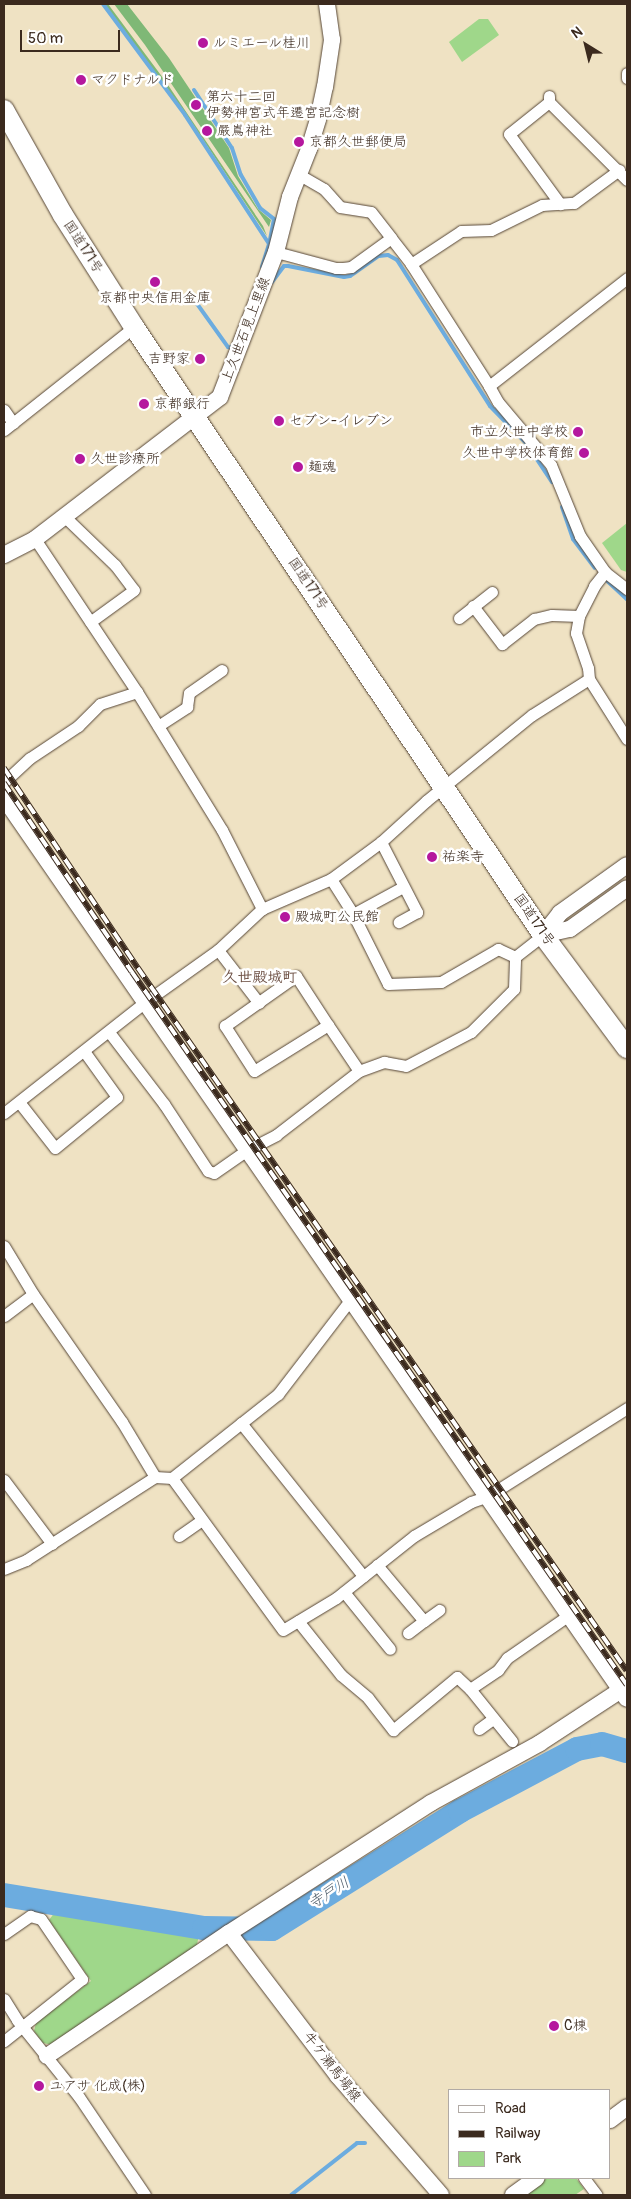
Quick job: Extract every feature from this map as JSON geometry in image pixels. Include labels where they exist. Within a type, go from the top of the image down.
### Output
[{"type":"highway","name":"国道171号","points":[[4,110],[62,215],[134,327],[543,935],[627,1048]]},
{"type":"street","name":"上久世石見上里線","points":[[4,555],[35,539],[220,397],[276,252],[290,197],[316,126],[327,79],[332,40],[327,4]]},
{"type":"street","points":[[627,73],[627,78]]},
{"type":"street","points":[[560,204],[509,134],[549,99],[627,180]]},
{"type":"street","points":[[411,264],[461,231],[491,230],[542,205],[574,203],[619,170]]},
{"type":"street","points":[[298,174],[324,189],[340,207],[371,212],[411,264],[498,402],[551,464],[580,536],[605,572],[627,589]]},
{"type":"street","points":[[276,252],[336,268],[343,268],[350,267],[391,238]]},
{"type":"street","points":[[489,386],[627,278]]},
{"type":"street","points":[[4,410],[8,427],[134,327]]},
{"type":"street","points":[[64,516],[115,565],[134,590],[90,622]]},
{"type":"street","points":[[35,539],[137,692],[222,830],[262,909]]},
{"type":"street","points":[[605,572],[594,586],[579,616],[576,633],[588,668],[589,679],[627,739]]},
{"type":"street","points":[[459,618],[492,592]]},
{"type":"street","points":[[474,606],[502,644],[534,620],[552,615],[579,616]]},
{"type":"street","points":[[158,726],[187,707],[189,693],[222,670]]},
{"type":"street","points":[[4,1113],[110,1032],[145,1002],[218,950],[262,909],[331,879],[381,842],[444,787],[532,715],[589,679]]},
{"type":"street","points":[[4,782],[30,758],[78,726],[100,704],[137,692]]},
{"type":"street","points":[[4,798],[624,1695],[431,1803],[229,1933],[47,2056]]},
{"type":"street","points":[[381,842],[417,912],[399,922]]},
{"type":"street","points":[[515,957],[543,935],[560,913],[627,866]]},
{"type":"street","points":[[331,879],[353,914],[388,984],[441,982],[498,949],[515,957]]},
{"type":"street","points":[[353,914],[403,887]]},
{"type":"street","points":[[543,935],[570,929],[627,888]]},
{"type":"street","points":[[218,950],[259,1003]]},
{"type":"street","points":[[110,1032],[164,1104],[208,1171],[214,1173],[248,1150],[276,1135],[359,1071],[384,1062],[406,1066],[471,1032],[514,989],[515,957]]},
{"type":"street","points":[[328,1024],[254,1071],[225,1026],[296,976],[328,1024],[359,1071]]},
{"type":"street","points":[[19,1102],[56,1148],[117,1097],[84,1052]]},
{"type":"street","points":[[4,1246],[33,1294],[122,1422],[155,1477]]},
{"type":"street","points":[[4,1316],[33,1294]]},
{"type":"street","points":[[5,1567],[26,1560],[155,1477],[172,1478],[278,1394],[350,1300]]},
{"type":"street","points":[[172,1478],[283,1630],[344,1592],[414,1536],[471,1502],[488,1496],[627,1408]]},
{"type":"street","points":[[241,1423],[363,1576]]},
{"type":"street","points":[[4,1480],[52,1544]]},
{"type":"street","points":[[179,1536],[202,1520]]},
{"type":"street","points":[[377,1565],[424,1621]]},
{"type":"street","points":[[344,1592],[390,1649]]},
{"type":"street","points":[[408,1633],[439,1610]]},
{"type":"street","points":[[470,1690],[498,1670],[507,1658],[570,1615]]},
{"type":"street","points":[[298,1621],[341,1674],[368,1698],[393,1730],[457,1677],[512,1741]]},
{"type":"street","points":[[479,1729],[493,1719]]},
{"type":"street","points":[[4,1934],[30,1916],[41,1919],[82,1979],[4,2041]]},
{"type":"street","name":"牛ケ瀬馬場線","points":[[229,1933],[338,2076],[441,2195]]},
{"type":"street","points":[[4,1999],[23,2027],[79,2098],[145,2195]]},
{"type":"street","points":[[611,2119],[627,2107]]},
{"type":"street","points":[[513,2195],[535,2179]]},
{"type":"street","points":[[585,2179],[597,2195]]},
{"type":"green space","points":[[104,4],[108,4],[166,82],[263,226],[267,236],[186,114]]},
{"type":"green space","points":[[114,4],[127,4],[169,58],[229,148],[238,176],[258,209],[271,220],[269,227],[145,45]]},
{"type":"green space","points":[[479,19],[488,19],[499,35],[462,62],[449,42]]},
{"type":"green space","points":[[627,523],[627,572],[621,570],[602,543]]},
{"type":"green space","points":[[55,1912],[199,1934],[197,1945],[53,2045],[43,2043],[34,2031],[36,2023],[91,1981],[49,1920]]},
{"type":"green space","points":[[546,2179],[577,2179],[584,2189],[575,2195],[525,2195]]},
{"type":"waterway","points":[[103,4],[185,115],[269,244],[262,267]]},
{"type":"waterway","points":[[194,90],[232,148],[241,175],[260,208],[274,219],[269,244]]},
{"type":"waterway","points":[[272,282],[284,266],[344,277],[350,276],[379,256],[388,255],[397,260],[490,406],[526,443],[552,482]]},
{"type":"waterway","points":[[190,294],[228,347],[231,348],[232,346]]},
{"type":"waterway","points":[[562,507],[573,539],[595,568]]},
{"type":"waterway","points":[[603,577],[627,599]]},
{"type":"waterway","name":"寺戸川","points":[[4,1895],[204,1928],[272,1929],[460,1811],[577,1749],[602,1744],[627,1751]]},
{"type":"waterway","points":[[291,2195],[357,2143],[365,2143]]},
{"type":"railway","points":[[4,768],[138,968],[627,1671]]},
{"type":"railway","points":[[4,783],[132,972],[627,1685]]},
{"type":"place","name":"ルミエール桂川","points":[[203,43]]},
{"type":"place","name":"マクドナルド","points":[[81,80]]},
{"type":"place","name":"第六十二回 伊勢神宮式年遷宮記念樹","points":[[196,105]]},
{"type":"place","name":"嚴嶌神社","points":[[207,131]]},
{"type":"place","name":"京都久世郵便局","points":[[299,142]]},
{"type":"place","name":"京都中央信用金庫","points":[[155,282]]},
{"type":"place","name":"吉野家","points":[[200,359]]},
{"type":"place","name":"京都銀行","points":[[144,404]]},
{"type":"place","name":"セブン-イレブン","points":[[279,421]]},
{"type":"place","name":"市立久世中学校","points":[[578,432]]},
{"type":"place","name":"久世中学校体育館","points":[[584,453]]},
{"type":"place","name":"久世診療所","points":[[80,459]]},
{"type":"place","name":"麺魂","points":[[298,467]]},
{"type":"place","name":"祐楽寺","points":[[432,857]]},
{"type":"place","name":"殿城町公民館","points":[[285,917]]},
{"type":"place","name":"C棟","points":[[554,2026]]},
{"type":"place","name":"ユアサ 化成(株)","points":[[39,2086]]},
{"type":"district","name":"久世殿城町","points":[[260,978]]}]
